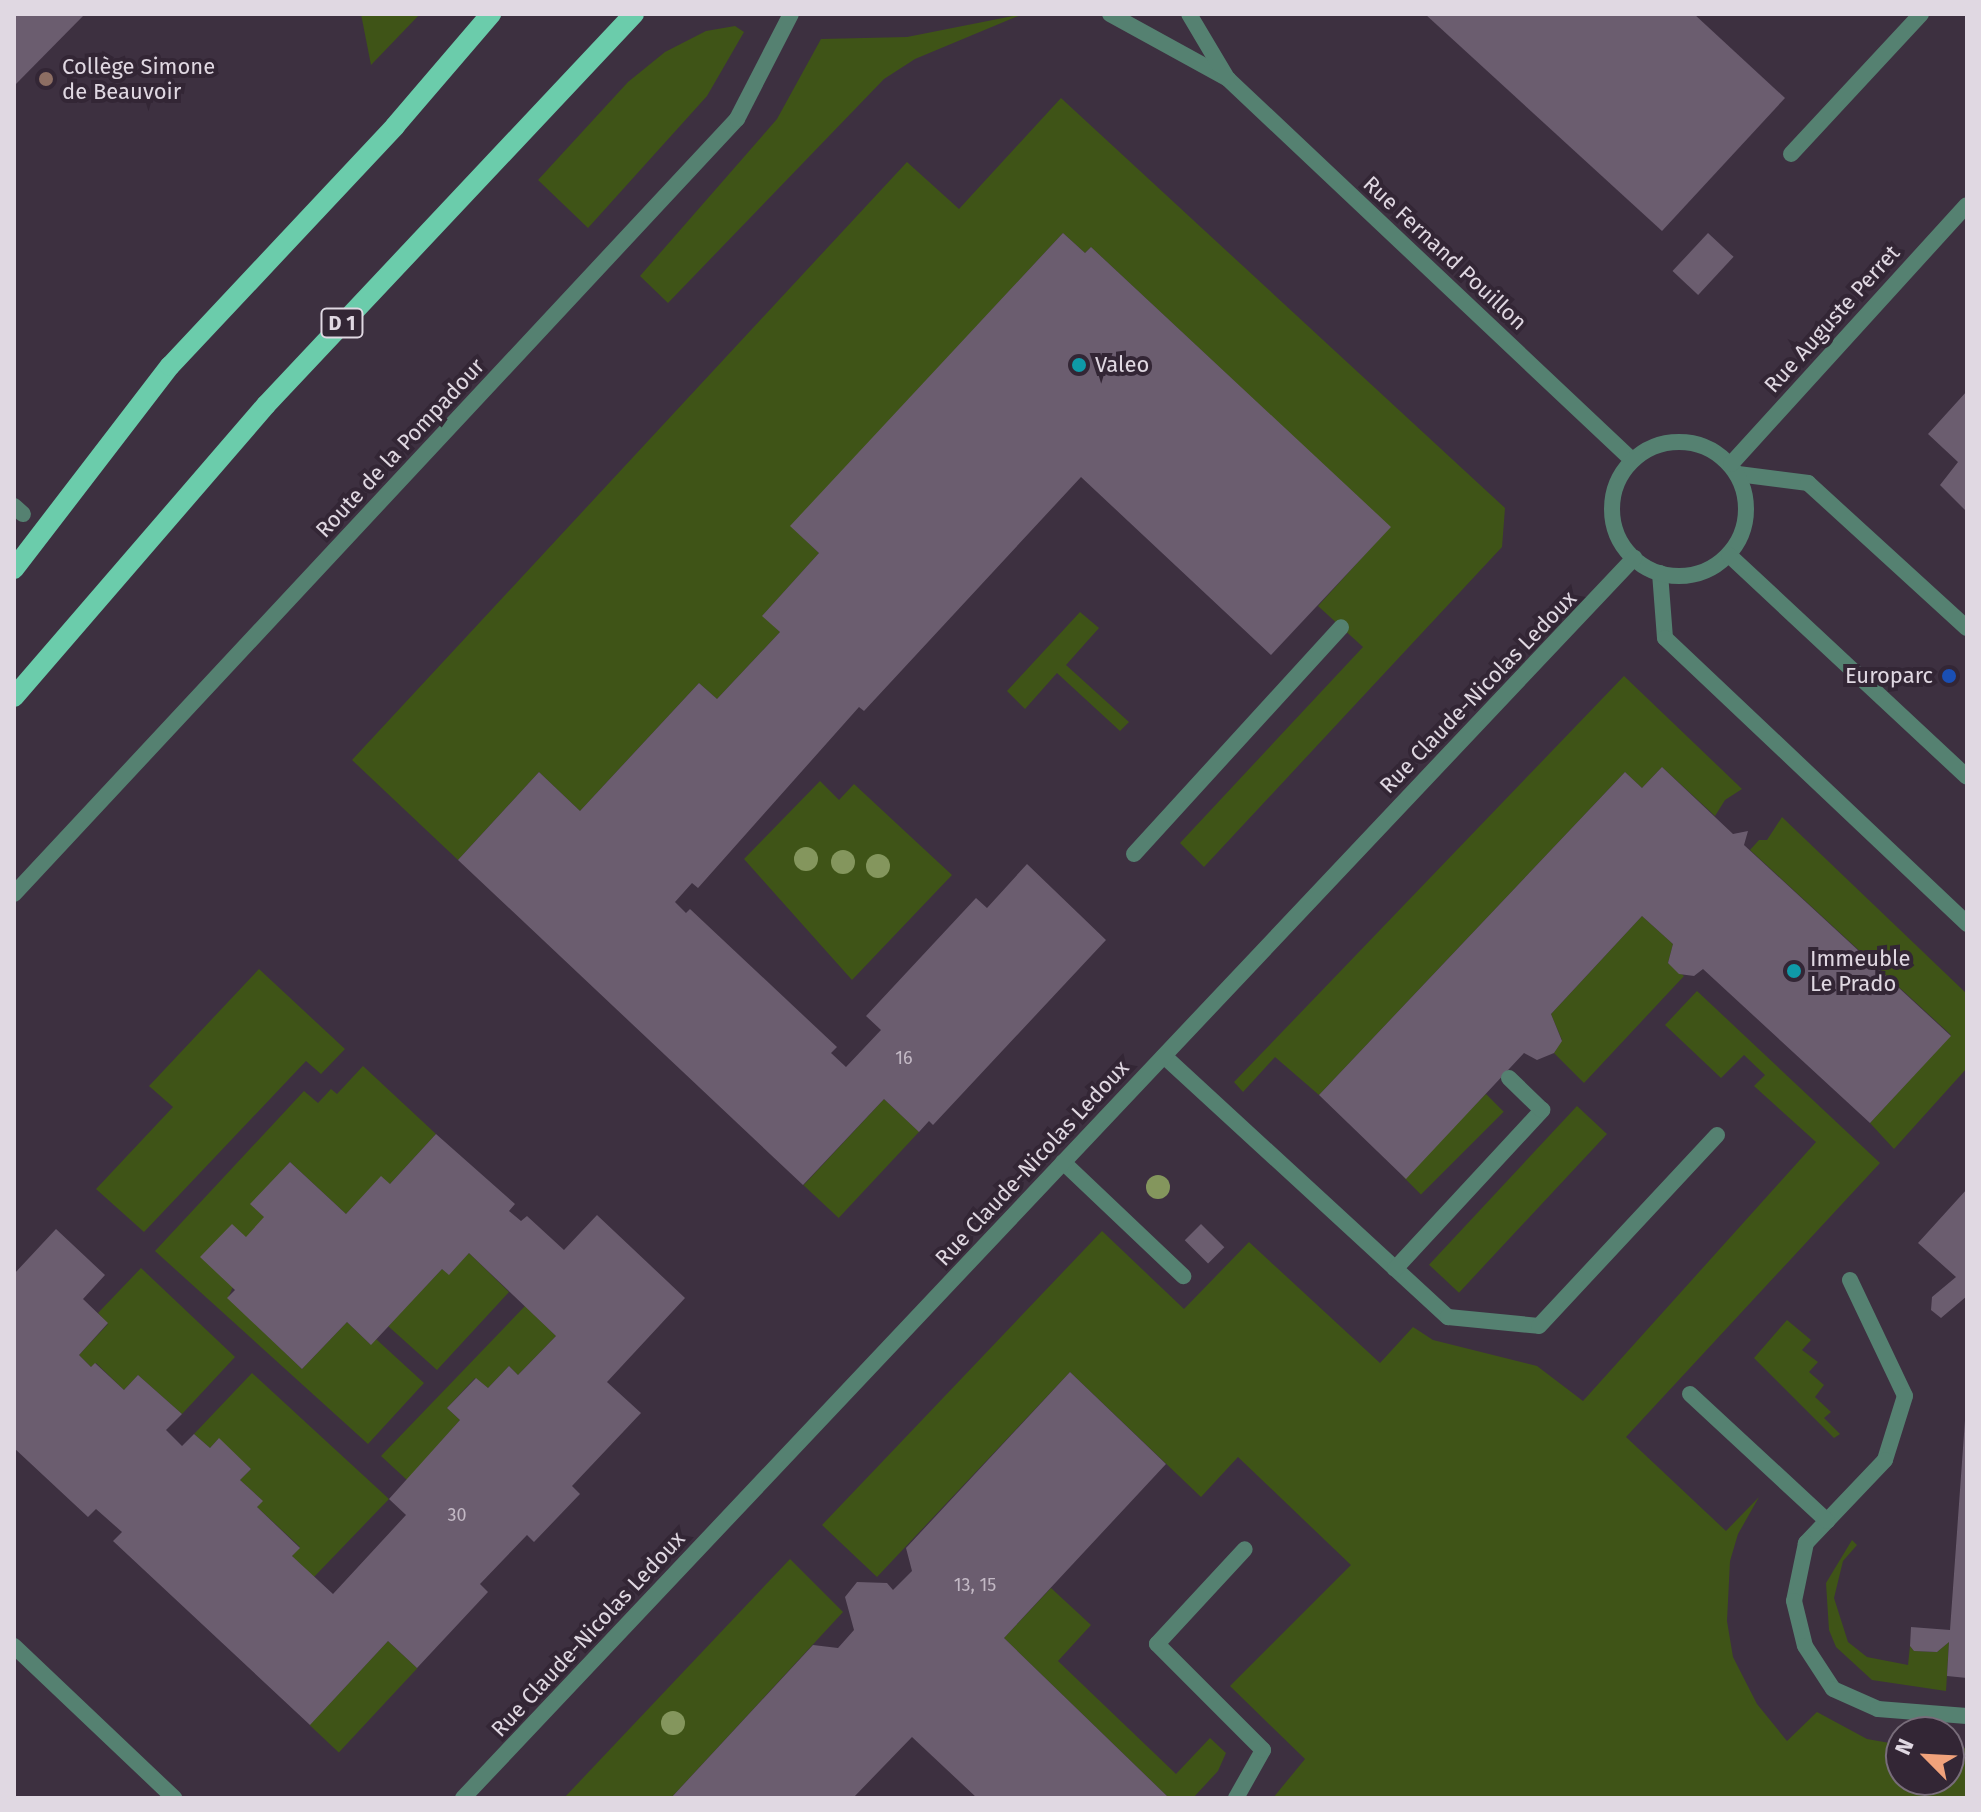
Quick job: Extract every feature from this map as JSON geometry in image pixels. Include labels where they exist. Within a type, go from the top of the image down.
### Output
[{"type":"main road","points":[[14,569],[170,366],[395,126],[491,14]]},
{"type":"main road","name":"D 1","points":[[14,697],[266,405],[634,14]]},
{"type":"street","name":"Route de la Pompadour","points":[[14,894],[737,119],[791,14]]},
{"type":"street","name":"Rue Fernand Pouillon","points":[[1110,14],[1228,79],[1632,460]]},
{"type":"street","name":"Rue Fernand Pouillon","points":[[1189,14],[1228,79]]},
{"type":"street","points":[[1791,154],[1921,14]]},
{"type":"street","name":"Rue Auguste Perret","points":[[1734,469],[1967,205]]},
{"type":"street","points":[[1672,441],[1715,450],[1734,469],[1745,490],[1746,516],[1729,555],[1697,574],[1660,573],[1634,558],[1613,521],[1612,498],[1632,460],[1672,441]]},
{"type":"street","points":[[1734,469],[1808,483],[1967,628]]},
{"type":"street","points":[[1729,555],[1967,777]]},
{"type":"street","name":"Rue Claude-Nicolas Ledoux","points":[[464,1798],[1634,558]]},
{"type":"street","points":[[1660,573],[1665,638],[1967,924]]},
{"type":"street","points":[[1134,854],[1341,627]]},
{"type":"street","points":[[1164,1056],[1448,1317],[1539,1326],[1717,1135]]},
{"type":"street","points":[[1395,1269],[1542,1110],[1509,1078]]},
{"type":"street","points":[[1063,1162],[1183,1276]]},
{"type":"street","points":[[1850,1280],[1905,1396],[1885,1460],[1806,1543],[1794,1601],[1805,1646],[1833,1689],[1878,1709],[1967,1716]]},
{"type":"street","points":[[1690,1394],[1827,1521]]},
{"type":"street","points":[[1236,1798],[1263,1750],[1157,1644],[1245,1549]]},
{"type":"street","points":[[14,1646],[174,1798]]},
{"type":"green space","points":[[361,14],[420,14],[371,65]]},
{"type":"green space","points":[[1023,14],[915,59],[884,79],[668,303],[640,276],[777,119],[821,39],[907,37]]},
{"type":"green space","points":[[735,26],[744,32],[707,96],[588,228],[538,180],[628,82],[665,52],[706,31]]},
{"type":"green space","points":[[1061,98],[1505,508],[1502,547],[1204,867],[1180,843],[1363,647],[1318,606],[1390,527],[1091,247],[1085,253],[1063,233],[791,526],[819,553],[763,615],[780,632],[717,699],[699,683],[580,811],[539,772],[458,860],[352,760],[907,162],[959,209]]},
{"type":"green space","points":[[1080,612],[1099,628],[1066,665],[1129,722],[1120,731],[1057,673],[1025,709],[1007,691]]},
{"type":"green space","points":[[1624,676],[1742,789],[1725,800],[1715,816],[1662,767],[1642,788],[1625,772],[1319,1095],[1275,1057],[1243,1092],[1234,1082]]},
{"type":"green space","points":[[820,781],[839,800],[854,784],[952,875],[852,980],[744,859]]},
{"type":"green space","points":[[1782,817],[1967,994],[1967,1068],[1894,1149],[1870,1123],[1951,1035],[1750,850],[1759,840],[1767,840]]},
{"type":"green space","points":[[1642,916],[1673,944],[1668,963],[1684,976],[1584,1083],[1554,1053],[1562,1040],[1551,1014]]},
{"type":"green space","points":[[259,969],[345,1049],[321,1074],[306,1061],[144,1232],[96,1189],[173,1107],[149,1086]]},
{"type":"green space","points":[[1697,991],[1880,1163],[1626,1437],[1726,1531],[1759,1497],[1738,1534],[1730,1561],[1727,1621],[1733,1657],[1757,1704],[1787,1741],[1817,1712],[1867,1739],[1885,1742],[1885,1796],[1965,1796],[1967,1748],[1967,1798],[1273,1798],[1305,1759],[1230,1686],[1351,1565],[1238,1457],[1201,1497],[1070,1372],[877,1577],[822,1525],[1102,1231],[1184,1309],[1249,1242],[1380,1363],[1413,1327],[1433,1340],[1537,1366],[1583,1401],[1816,1142],[1754,1086],[1765,1075],[1744,1055],[1721,1078],[1665,1025]]},
{"type":"green space","points":[[363,1066],[436,1134],[390,1184],[381,1177],[346,1214],[290,1162],[251,1204],[264,1217],[228,1298],[302,1369],[347,1322],[370,1344],[376,1339],[424,1383],[368,1444],[155,1251],[304,1091],[318,1103],[331,1089],[337,1094]]},
{"type":"green space","points":[[1486,1094],[1504,1112],[1421,1194],[1403,1177]]},
{"type":"green space","points":[[884,1099],[919,1132],[839,1218],[804,1185]]},
{"type":"green space","points":[[1577,1106],[1607,1134],[1459,1293],[1429,1265]]},
{"type":"green space","points":[[469,1253],[509,1292],[437,1370],[388,1326],[442,1269],[449,1274]]},
{"type":"green space","points":[[141,1268],[235,1357],[182,1414],[138,1375],[124,1390],[96,1363],[91,1367],[79,1355],[108,1324],[98,1313]]},
{"type":"green space","points":[[525,1306],[556,1336],[518,1375],[509,1366],[488,1388],[475,1378],[447,1408],[460,1420],[407,1480],[381,1456]]},
{"type":"green space","points":[[1787,1320],[1811,1340],[1802,1350],[1818,1362],[1809,1372],[1824,1385],[1815,1397],[1831,1412],[1824,1418],[1840,1434],[1834,1438],[1754,1358]]},
{"type":"green space","points":[[252,1373],[389,1499],[314,1577],[292,1556],[300,1547],[257,1507],[262,1500],[240,1480],[251,1469],[218,1439],[210,1448],[194,1434]]},
{"type":"green space","points":[[1852,1540],[1857,1545],[1843,1561],[1834,1598],[1848,1642],[1867,1657],[1908,1665],[1910,1646],[1914,1651],[1937,1652],[1949,1642],[1946,1691],[1872,1680],[1836,1647],[1829,1630],[1826,1583]]},
{"type":"green space","points":[[790,1559],[843,1612],[671,1798],[564,1798]]},
{"type":"green space","points":[[1051,1588],[1091,1625],[1058,1661],[1176,1774],[1210,1738],[1226,1753],[1218,1771],[1193,1798],[1169,1798],[1004,1638]]},
{"type":"green space","points":[[388,1641],[417,1668],[339,1752],[310,1725]]},
{"type":"building","points":[[14,14],[85,14],[14,86]]},
{"type":"building","points":[[1425,14],[1694,14],[1785,98],[1662,231]]},
{"type":"building","points":[[1063,233],[1085,253],[1091,247],[1391,527],[1271,655],[1081,477],[864,711],[859,707],[698,888],[692,883],[675,902],[686,913],[690,909],[837,1047],[831,1053],[846,1067],[881,1030],[866,1016],[976,898],[987,908],[1027,864],[1106,940],[933,1125],[929,1121],[919,1132],[884,1099],[803,1185],[458,860],[539,772],[580,811],[699,683],[717,699],[780,632],[762,616],[819,553],[790,526]]},
{"type":"building","points":[[1708,233],[1734,257],[1698,295],[1673,271]]},
{"type":"building","points":[[1967,391],[1967,512],[1940,485],[1958,462],[1928,434]]},
{"type":"building","name":"Immeuble Le Prado","points":[[1662,767],[1733,834],[1748,831],[1744,845],[1951,1036],[1870,1123],[1703,969],[1694,976],[1679,974],[1668,963],[1673,944],[1642,916],[1551,1014],[1562,1041],[1554,1053],[1537,1060],[1524,1053],[1406,1179],[1319,1095],[1625,772],[1642,788]]},
{"type":"building","points":[[436,1134],[515,1204],[509,1211],[521,1221],[527,1216],[564,1250],[597,1215],[685,1298],[607,1382],[641,1413],[572,1486],[580,1494],[534,1542],[527,1535],[480,1584],[488,1592],[417,1668],[388,1641],[310,1725],[113,1541],[122,1532],[96,1509],[88,1517],[14,1448],[14,1274],[56,1229],[105,1275],[83,1299],[108,1323],[79,1355],[91,1367],[95,1363],[124,1390],[138,1375],[182,1414],[166,1430],[182,1446],[194,1434],[210,1448],[219,1438],[251,1469],[240,1480],[263,1501],[257,1507],[300,1548],[292,1556],[333,1594],[406,1515],[389,1499],[460,1420],[447,1408],[476,1378],[488,1388],[509,1366],[518,1375],[556,1336],[469,1253],[449,1275],[442,1269],[371,1345],[347,1322],[302,1369],[227,1298],[235,1290],[200,1257],[232,1224],[246,1237],[264,1217],[250,1204],[290,1162],[346,1214],[381,1176],[390,1184]]},
{"type":"building","points":[[1967,1189],[1967,1296],[1941,1318],[1931,1310],[1932,1297],[1956,1277],[1918,1243]]},
{"type":"building","points":[[1201,1224],[1224,1247],[1208,1264],[1185,1240]]},
{"type":"building","points":[[1070,1372],[1166,1464],[1004,1638],[1169,1798],[977,1798],[912,1737],[853,1798],[671,1798],[813,1645],[838,1648],[854,1630],[845,1597],[857,1582],[887,1583],[893,1590],[912,1571],[906,1548]]},
{"type":"building","points":[[1965,1420],[1967,1678],[1947,1676],[1949,1642],[1937,1652],[1914,1651],[1910,1646],[1911,1627],[1950,1630]]},
{"type":"place","name":"Collège Simone de Beauvoir","points":[[46,79]]},
{"type":"place","name":"Valeo","points":[[1079,365]]},
{"type":"place","name":"Europarc","points":[[1949,676]]},
{"type":"place","name":"Immeuble Le Prado","points":[[1794,971]]}]
